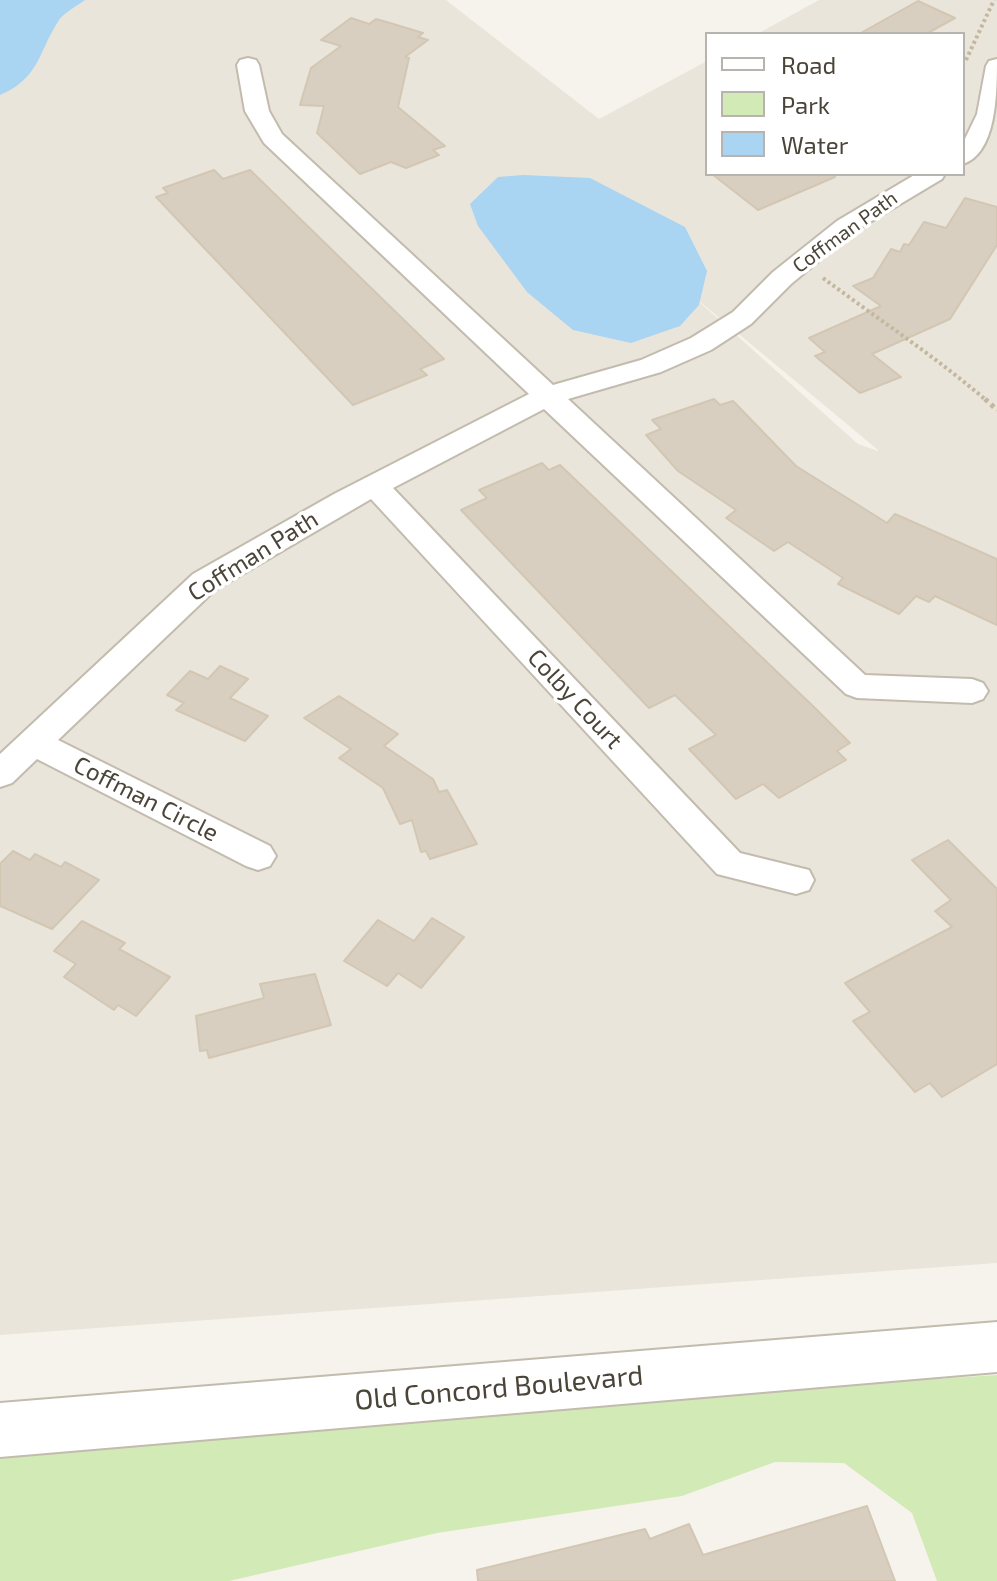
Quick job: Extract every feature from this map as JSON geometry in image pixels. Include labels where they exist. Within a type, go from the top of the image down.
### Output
[{"type":"street","points":[[248,65],[257,111],[272,138],[857,686],[972,691]]},
{"type":"street","points":[[965,156],[992,136],[997,66]]},
{"type":"street","name":"Coffman Path","points":[[0,774],[204,582],[374,485],[547,396],[651,366],[701,344],[742,318],[801,262],[876,206],[929,176]]},
{"type":"street","name":"Colby Court","points":[[374,485],[729,864],[796,880]]},
{"type":"street","name":"Coffman Circle","points":[[33,742],[258,856]]},
{"type":"street","name":"Old Concord Boulevard","points":[[0,1430],[997,1347]]},
{"type":"path","points":[[801,262],[920,351],[944,364],[997,410]]},
{"type":"shaded area","points":[[17,0],[446,0],[599,119],[705,62],[705,176],[965,176],[965,32],[761,32],[819,0],[997,0],[997,1263],[0,1335],[0,5]],"holes":[[[686,290],[878,450],[858,444]]]},
{"type":"green space","points":[[997,1375],[997,1581],[937,1581],[912,1513],[844,1463],[775,1462],[682,1496],[437,1533],[229,1581],[0,1581],[0,1452],[717,1393]]},
{"type":"water","points":[[0,0],[85,0],[59,20],[37,63],[23,81],[0,95]]},
{"type":"water","points":[[498,177],[590,178],[685,227],[707,271],[699,305],[680,326],[631,343],[573,330],[527,292],[478,226],[470,204]]},
{"type":"building","points":[[918,1],[955,18],[930,32],[863,32]]},
{"type":"building","points":[[351,18],[369,24],[376,19],[390,23],[423,33],[418,37],[428,40],[405,57],[409,58],[398,107],[445,146],[433,150],[439,155],[406,168],[391,162],[360,174],[317,133],[324,106],[300,105],[311,68],[341,46],[321,40]]},
{"type":"building","points":[[214,170],[223,179],[250,170],[444,359],[420,369],[427,375],[353,405],[156,197],[168,193],[163,188]]},
{"type":"building","points":[[715,176],[835,176],[835,177],[758,210]]},
{"type":"building","points":[[965,198],[997,207],[997,245],[950,319],[872,354],[901,377],[860,393],[815,356],[825,352],[809,338],[881,306],[853,286],[873,278],[891,249],[900,252],[904,244],[909,245],[924,222],[946,228]]},
{"type":"building","points":[[714,399],[720,405],[733,401],[796,466],[887,523],[895,514],[997,559],[997,625],[935,596],[929,602],[916,596],[899,614],[838,584],[843,578],[788,542],[774,551],[726,518],[736,510],[678,471],[646,435],[661,429],[652,420]]},
{"type":"building","points":[[542,463],[549,470],[560,465],[815,708],[850,743],[837,751],[846,760],[779,798],[763,784],[736,799],[689,749],[716,735],[675,695],[649,708],[461,510],[487,498],[479,490]]},
{"type":"building","points":[[220,666],[248,679],[230,698],[268,716],[245,741],[176,710],[184,703],[167,695],[190,671],[208,679]]},
{"type":"building","points":[[339,696],[398,734],[384,746],[433,779],[439,792],[447,790],[477,844],[430,859],[426,851],[421,852],[412,820],[400,824],[383,788],[339,758],[351,749],[304,718]]},
{"type":"building","points":[[948,840],[997,889],[997,1064],[942,1097],[930,1083],[915,1092],[853,1021],[870,1012],[845,983],[952,927],[935,911],[951,900],[912,860]]},
{"type":"building","points":[[13,851],[30,860],[35,854],[61,867],[65,862],[99,880],[52,929],[0,906],[0,864]]},
{"type":"building","points":[[432,918],[464,937],[421,988],[398,973],[387,986],[344,961],[378,920],[414,941]]},
{"type":"building","points":[[82,921],[125,943],[119,949],[170,977],[136,1016],[118,1005],[114,1010],[64,977],[76,964],[54,951]]},
{"type":"building","points":[[315,974],[331,1025],[209,1058],[207,1050],[200,1051],[196,1016],[264,998],[260,984]]},
{"type":"building","points":[[867,1506],[895,1581],[478,1581],[477,1570],[645,1529],[650,1539],[689,1524],[703,1555]]}]
